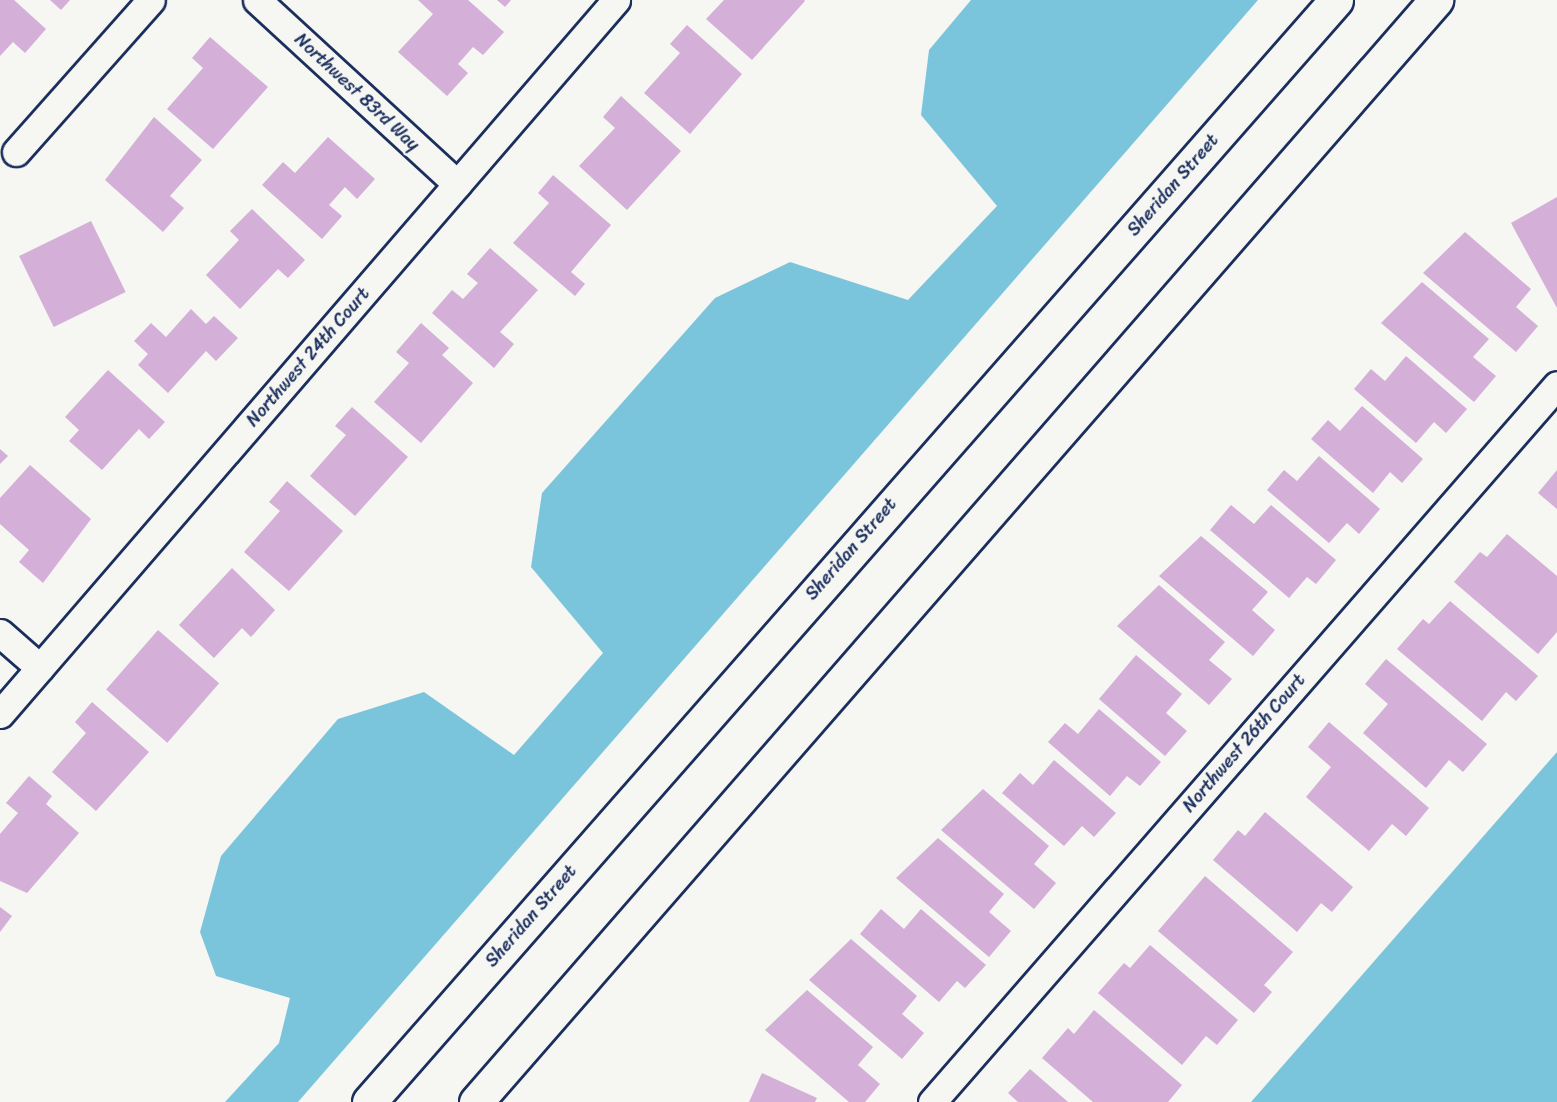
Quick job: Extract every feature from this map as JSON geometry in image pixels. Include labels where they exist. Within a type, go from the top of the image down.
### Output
[{"type":"main road","name":"Sheridan Street","points":[[369,1102],[1336,0]]},
{"type":"main road","points":[[476,1102],[1436,0]]},
{"type":"street","points":[[16,152],[151,0]]},
{"type":"street","name":"Northwest 83rd Way","points":[[257,0],[457,184]]},
{"type":"street","name":"Northwest 24th Court","points":[[0,714],[616,0]]},
{"type":"street","name":"Northwest 26th Court","points":[[933,1102],[1557,385]]},
{"type":"street","points":[[0,633],[40,668]]},
{"type":"water","points":[[971,0],[1258,0],[298,1102],[225,1102],[279,1043],[290,998],[216,976],[200,932],[221,856],[338,719],[424,692],[514,755],[603,653],[531,567],[542,493],[715,298],[790,262],[908,300],[997,206],[921,115],[929,50]]},
{"type":"water","points":[[1557,752],[1557,1102],[1251,1102]]},
{"type":"building","points":[[0,0],[14,0],[46,29],[25,53],[13,42],[0,56]]},
{"type":"building","points":[[50,0],[70,0],[61,10]]},
{"type":"building","points":[[418,0],[468,0],[504,32],[483,55],[473,47],[458,64],[468,73],[447,96],[398,52],[433,14]]},
{"type":"building","points":[[497,0],[511,0],[505,7]]},
{"type":"building","points":[[724,0],[805,1],[752,60],[706,19]]},
{"type":"building","points":[[687,25],[742,74],[690,134],[644,93],[680,53],[670,44]]},
{"type":"building","points":[[210,37],[268,87],[213,149],[167,109],[203,68],[192,58]]},
{"type":"building","points":[[621,96],[681,151],[627,210],[579,166],[615,128],[603,117]]},
{"type":"building","points":[[154,117],[202,160],[170,196],[184,208],[163,232],[105,180]]},
{"type":"building","points":[[328,137],[375,179],[357,199],[345,187],[329,205],[342,216],[322,239],[262,185],[283,162],[295,173]]},
{"type":"building","points":[[553,175],[611,225],[571,272],[585,284],[575,296],[513,243],[549,203],[538,193]]},
{"type":"building","points":[[1557,197],[1557,308],[1511,223]]},
{"type":"building","points":[[252,209],[305,260],[288,278],[278,269],[240,309],[206,275],[239,240],[230,231]]},
{"type":"building","points":[[91,221],[126,292],[54,327],[19,256]]},
{"type":"building","points":[[1465,232],[1531,289],[1516,307],[1538,326],[1516,352],[1423,273]]},
{"type":"building","points":[[490,248],[538,290],[500,332],[514,344],[494,368],[432,313],[452,290],[463,299],[478,283],[467,274]]},
{"type":"building","points":[[1422,282],[1489,339],[1473,357],[1496,376],[1474,402],[1381,323]]},
{"type":"building","points":[[191,309],[206,324],[214,316],[238,338],[216,361],[206,351],[168,393],[138,365],[148,354],[134,341],[151,323],[166,337]]},
{"type":"building","points":[[421,323],[449,348],[442,355],[473,383],[421,443],[374,402],[409,363],[396,352]]},
{"type":"building","points":[[1406,356],[1467,409],[1446,433],[1434,422],[1416,443],[1354,389],[1371,369],[1385,381]]},
{"type":"building","points":[[108,370],[165,422],[149,439],[139,429],[102,470],[69,441],[79,430],[65,417]]},
{"type":"building","points":[[1362,406],[1423,459],[1402,483],[1390,472],[1373,493],[1311,439],[1328,420],[1340,431]]},
{"type":"building","points":[[352,407],[408,457],[355,516],[310,476],[346,435],[335,426]]},
{"type":"building","points":[[0,449],[8,456],[0,464]]},
{"type":"building","points":[[1319,456],[1380,509],[1359,534],[1347,523],[1329,543],[1267,490],[1284,470],[1297,481]]},
{"type":"building","points":[[30,465],[91,519],[43,583],[19,562],[29,550],[0,524],[0,498]]},
{"type":"building","points":[[1557,470],[1557,509],[1538,493]]},
{"type":"building","points":[[287,481],[343,531],[289,591],[244,552],[280,511],[269,502]]},
{"type":"building","points":[[1231,505],[1254,524],[1271,505],[1336,560],[1316,584],[1307,577],[1289,598],[1210,530]]},
{"type":"building","points":[[1507,534],[1557,576],[1557,632],[1538,654],[1454,582],[1480,552],[1487,557]]},
{"type":"building","points":[[1201,536],[1268,592],[1252,610],[1275,630],[1253,656],[1159,576]]},
{"type":"building","points":[[232,568],[275,610],[251,637],[242,628],[214,658],[179,625]]},
{"type":"building","points":[[1159,585],[1225,642],[1209,660],[1232,679],[1209,705],[1117,626]]},
{"type":"building","points":[[1450,601],[1538,676],[1516,701],[1506,692],[1482,721],[1397,649],[1423,619],[1429,624]]},
{"type":"building","points":[[158,630],[219,683],[167,743],[106,690]]},
{"type":"building","points":[[1136,655],[1182,694],[1166,713],[1187,731],[1165,756],[1099,699]]},
{"type":"building","points":[[1386,659],[1487,744],[1463,772],[1449,760],[1426,788],[1363,733],[1388,704],[1365,684]]},
{"type":"building","points":[[92,702],[149,752],[96,811],[52,772],[86,733],[75,722]]},
{"type":"building","points":[[1099,709],[1161,762],[1140,786],[1127,776],[1110,796],[1048,742],[1065,723],[1078,734]]},
{"type":"building","points":[[1329,722],[1429,808],[1406,836],[1392,824],[1369,851],[1306,797],[1331,767],[1308,747]]},
{"type":"building","points":[[1054,760],[1116,813],[1094,837],[1082,826],[1064,846],[1002,793],[1020,773],[1033,785]]},
{"type":"building","points":[[29,776],[52,796],[46,804],[79,833],[27,893],[0,881],[0,834],[18,813],[6,803]]},
{"type":"building","points":[[983,789],[1049,846],[1034,864],[1056,883],[1034,909],[941,830]]},
{"type":"building","points":[[1265,812],[1353,887],[1332,912],[1321,903],[1297,932],[1213,860],[1238,830],[1245,836]]},
{"type":"building","points":[[938,838],[1004,894],[989,912],[1011,931],[989,957],[896,878]]},
{"type":"building","points":[[1205,876],[1293,952],[1264,985],[1272,992],[1254,1013],[1158,931]]},
{"type":"building","points":[[0,907],[12,916],[0,932]]},
{"type":"building","points":[[881,909],[904,929],[921,909],[986,965],[965,988],[957,981],[939,1002],[860,934]]},
{"type":"building","points":[[851,939],[917,996],[902,1014],[924,1033],[902,1059],[809,980]]},
{"type":"building","points":[[1150,945],[1238,1020],[1217,1045],[1206,1036],[1182,1065],[1098,993],[1124,963],[1130,968]]},
{"type":"building","points":[[807,990],[873,1047],[858,1065],[880,1084],[865,1102],[849,1102],[765,1030]]},
{"type":"building","points":[[1094,1010],[1182,1085],[1168,1102],[1093,1102],[1042,1058],[1068,1028],[1074,1034]]},
{"type":"building","points":[[1030,1069],[1068,1102],[1018,1102],[1008,1093]]},
{"type":"building","points":[[762,1073],[817,1098],[815,1102],[749,1102]]}]
